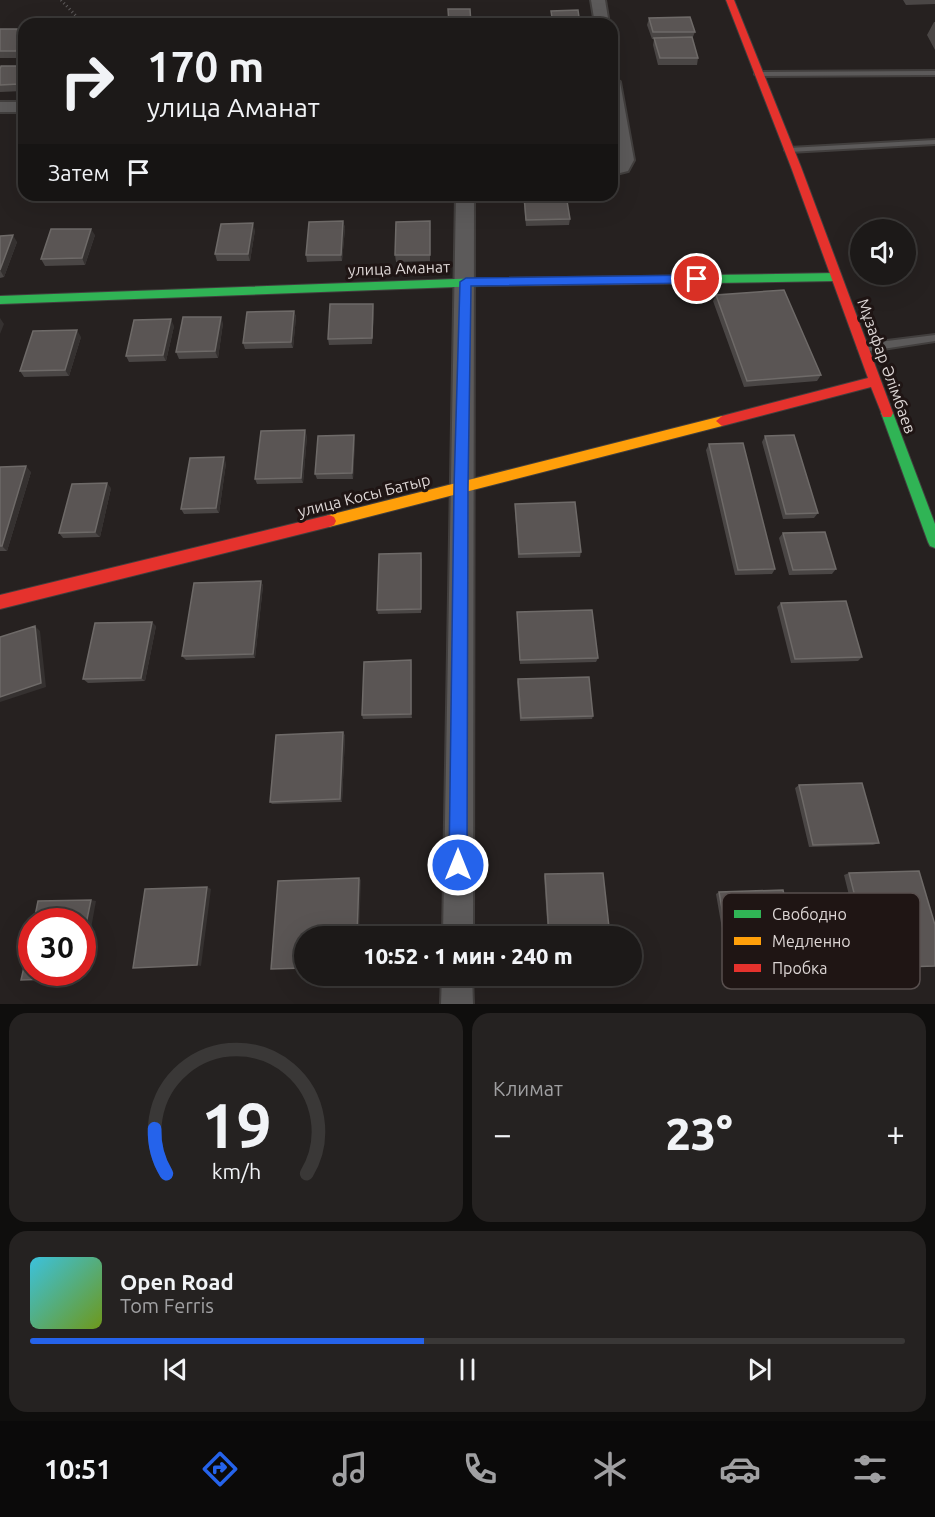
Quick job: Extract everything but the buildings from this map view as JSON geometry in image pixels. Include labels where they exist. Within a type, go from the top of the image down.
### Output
[{"type":"street","points":[[598,0],[601,18]]},
{"type":"street","name":"Мұзафар Әлімбаев","points":[[730,0],[934,536]]},
{"type":"street","points":[[0,108],[18,107]]},
{"type":"street","points":[[458,926],[465,201]]},
{"type":"street","name":"улица Аманат","points":[[0,300],[466,282],[836,277]]},
{"type":"street","name":"улица Косы Батыр","points":[[0,602],[461,488],[875,381]]},
{"type":"street","points":[[457,986],[457,1004]]},
{"type":"lane","points":[[759,74],[935,74]]},
{"type":"lane","points":[[789,150],[935,142]]},
{"type":"lane","points":[[863,348],[935,338]]},
{"type":"path","points":[[61,0],[78,18]]},
{"type":"traffic: fast","points":[[712,279],[836,277]]},
{"type":"traffic: fast","points":[[0,300],[482,282]]},
{"type":"traffic: fast","points":[[887,413],[935,542]]},
{"type":"traffic: slow","points":[[482,282],[712,279]]},
{"type":"traffic: slow","points":[[329,521],[722,421]]},
{"type":"traffic: jam","points":[[730,0],[796,167],[887,413]]},
{"type":"traffic: jam","points":[[722,421],[875,381]]},
{"type":"traffic: jam","points":[[0,602],[329,521]]},
{"type":"route","points":[[458,865],[461,488],[466,282],[697,279]]}]
